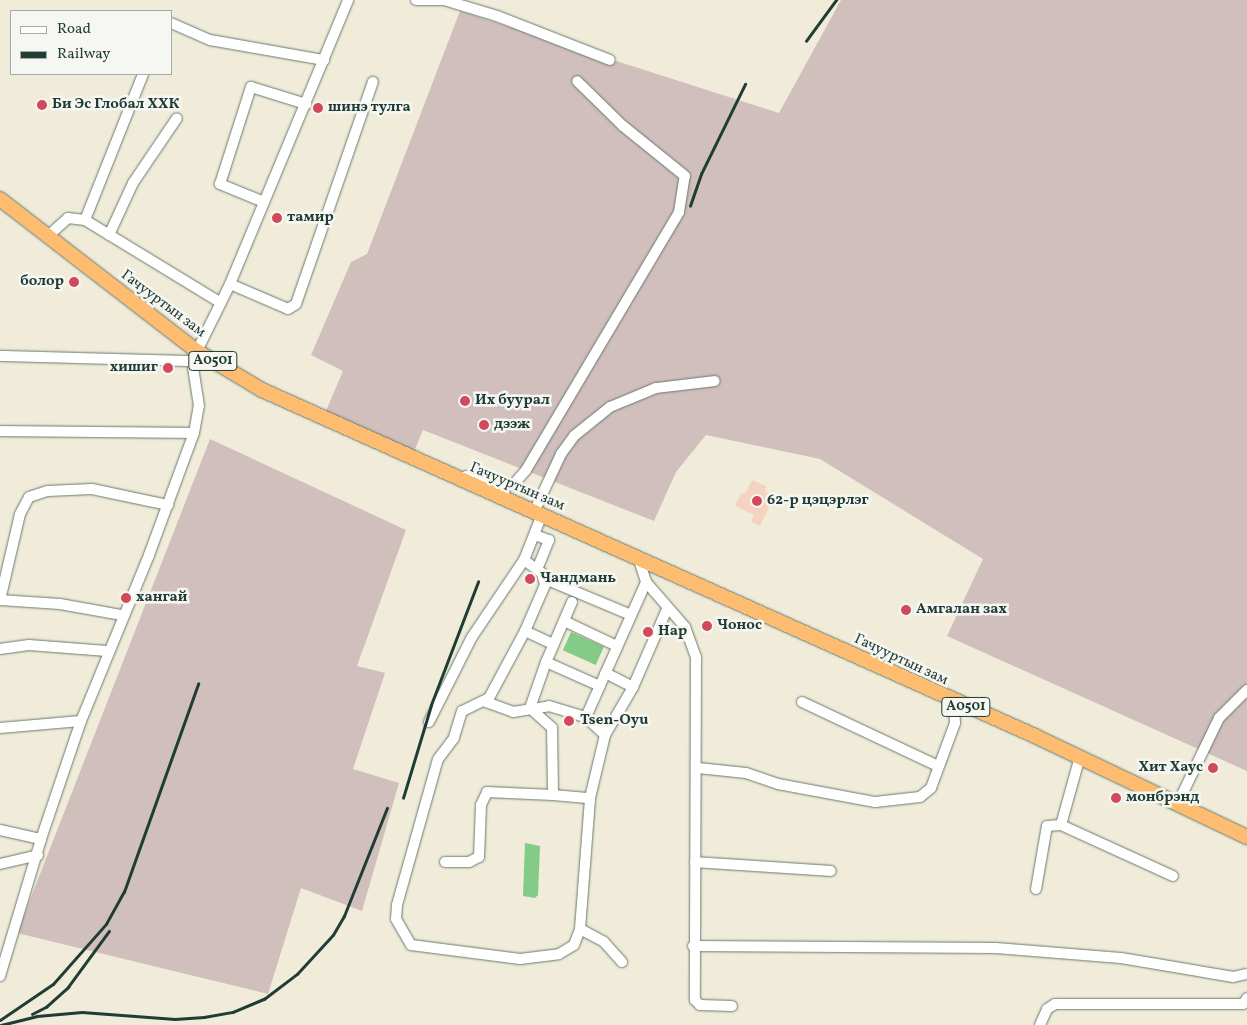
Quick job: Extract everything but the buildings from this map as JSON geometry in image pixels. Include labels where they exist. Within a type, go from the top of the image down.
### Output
[{"type":"highway","name":"Гачууртын зам","points":[[0,198],[195,356],[262,390],[455,476],[537,517],[567,528],[954,702],[1035,736],[1079,760],[1247,837]]},
{"type":"street","points":[[0,976],[38,855],[40,839],[81,721],[107,651],[168,505],[194,433],[199,406],[195,356],[230,284],[348,0]]},
{"type":"street","points":[[416,0],[443,0],[497,16],[610,60]]},
{"type":"street","points":[[172,23],[210,40],[324,60]]},
{"type":"street","points":[[85,220],[143,75]]},
{"type":"street","points":[[455,476],[498,486],[514,485],[526,470],[679,212],[685,176],[624,126],[577,81]]},
{"type":"street","points":[[230,284],[288,309],[296,304],[373,82]]},
{"type":"street","points":[[264,202],[224,188],[220,184],[251,87],[306,104]]},
{"type":"street","points":[[108,235],[133,183],[177,118]]},
{"type":"street","points":[[48,236],[68,218],[85,220],[221,303]]},
{"type":"street","points":[[0,356],[195,356]]},
{"type":"street","points":[[429,722],[472,637],[524,560],[535,535],[537,517],[561,454],[574,436],[610,407],[656,388],[715,381]]},
{"type":"street","points":[[0,431],[194,433]]},
{"type":"street","points":[[122,615],[60,604],[0,600],[4,571],[20,514],[29,497],[48,491],[92,489],[168,505]]},
{"type":"street","points":[[535,535],[549,540],[537,569]]},
{"type":"street","points":[[524,560],[537,569],[545,579],[631,615]]},
{"type":"street","points":[[639,560],[646,582],[667,609],[685,627],[696,656],[698,768],[693,946],[696,1004],[732,1006]]},
{"type":"street","points":[[486,702],[498,678],[507,669],[525,631],[545,579]]},
{"type":"street","points":[[586,717],[646,582]]},
{"type":"street","points":[[530,708],[546,662],[572,602]]},
{"type":"street","points":[[605,735],[586,717],[549,706],[513,712],[486,702],[462,711],[454,738],[438,759],[397,906],[396,919],[406,940],[416,947],[520,959],[567,951],[574,945],[580,929],[590,798],[605,735],[633,687],[667,609]]},
{"type":"street","points":[[564,620],[617,646]]},
{"type":"street","points":[[525,631],[554,644]]},
{"type":"street","points":[[0,649],[29,645],[107,651]]},
{"type":"street","points":[[546,662],[600,686]]},
{"type":"street","points":[[605,673],[633,687]]},
{"type":"street","points":[[1177,805],[1219,718],[1247,690]]},
{"type":"street","points":[[802,702],[938,766]]},
{"type":"street","points":[[698,768],[746,773],[778,784],[875,802],[920,798],[931,788],[955,723],[954,702]]},
{"type":"street","points":[[530,708],[552,728],[552,795]]},
{"type":"street","points":[[0,728],[81,721]]},
{"type":"street","points":[[1062,825],[1079,760]]},
{"type":"street","points":[[445,862],[469,862],[479,857],[482,805],[487,792],[590,798]]},
{"type":"street","points":[[1036,889],[1047,826],[1062,825],[1173,876]]},
{"type":"street","points":[[0,830],[40,839]]},
{"type":"street","points":[[0,864],[38,855]]},
{"type":"street","points":[[695,862],[831,870]]},
{"type":"street","points":[[580,929],[604,942],[622,962]]},
{"type":"street","points":[[693,946],[996,948],[1121,958],[1233,977],[1247,975]]},
{"type":"street","points":[[1040,1025],[1047,1010],[1055,1004],[1243,1004],[1247,998]]},
{"type":"shaded area","points":[[841,0],[1247,0],[1247,771],[947,636],[983,559],[820,459],[706,435],[676,472],[654,521],[423,430],[414,452],[325,413],[343,371],[311,355],[351,262],[367,254],[460,11],[779,113]]},
{"type":"shaded area","points":[[210,439],[406,530],[357,666],[385,673],[353,769],[399,783],[362,911],[301,888],[268,994],[17,933]]},
{"type":"shaded area","name":"62-р цэцэрлэг","points":[[752,480],[766,486],[765,492],[779,497],[775,507],[770,505],[760,526],[751,522],[754,515],[735,506],[741,493],[746,493]]},
{"type":"green space","points":[[571,632],[604,647],[596,665],[563,650]]},
{"type":"green space","points":[[525,843],[540,846],[538,895],[535,898],[523,896]]},
{"type":"railway","points":[[806,41],[836,0]]},
{"type":"railway","points":[[690,206],[701,174],[745,84]]},
{"type":"railway","points":[[403,798],[431,705],[478,582]]},
{"type":"railway","points":[[0,1020],[53,984],[106,924],[124,892],[198,684]]},
{"type":"railway","points":[[1,1025],[37,1016],[82,1012],[175,1019],[204,1017],[233,1012],[264,999],[297,974],[333,935],[344,916],[387,808]]},
{"type":"railway","points":[[32,1014],[46,1007],[68,987],[109,931]]},
{"type":"place","name":"Би Эс Глобал ХХК","points":[[42,105]]},
{"type":"place","name":"шинэ тулга","points":[[318,108]]},
{"type":"place","name":"тамир","points":[[277,218]]},
{"type":"place","name":"болор","points":[[74,282]]},
{"type":"place","name":"хишиг","points":[[168,368]]},
{"type":"place","name":"Их буурал","points":[[465,401]]},
{"type":"place","name":"дээж","points":[[484,425]]},
{"type":"place","name":"62-р цэцэрлэг","points":[[757,501]]},
{"type":"place","name":"Чандмань","points":[[530,579]]},
{"type":"place","name":"хангай","points":[[126,598]]},
{"type":"place","name":"Амгалан зах","points":[[906,610]]},
{"type":"place","name":"Чонос","points":[[707,626]]},
{"type":"place","name":"Нар","points":[[648,632]]},
{"type":"place","name":"Tsen-Oyu","points":[[569,721]]},
{"type":"place","name":"Хит Хаус","points":[[1213,768]]},
{"type":"place","name":"монбрэнд","points":[[1116,798]]}]
